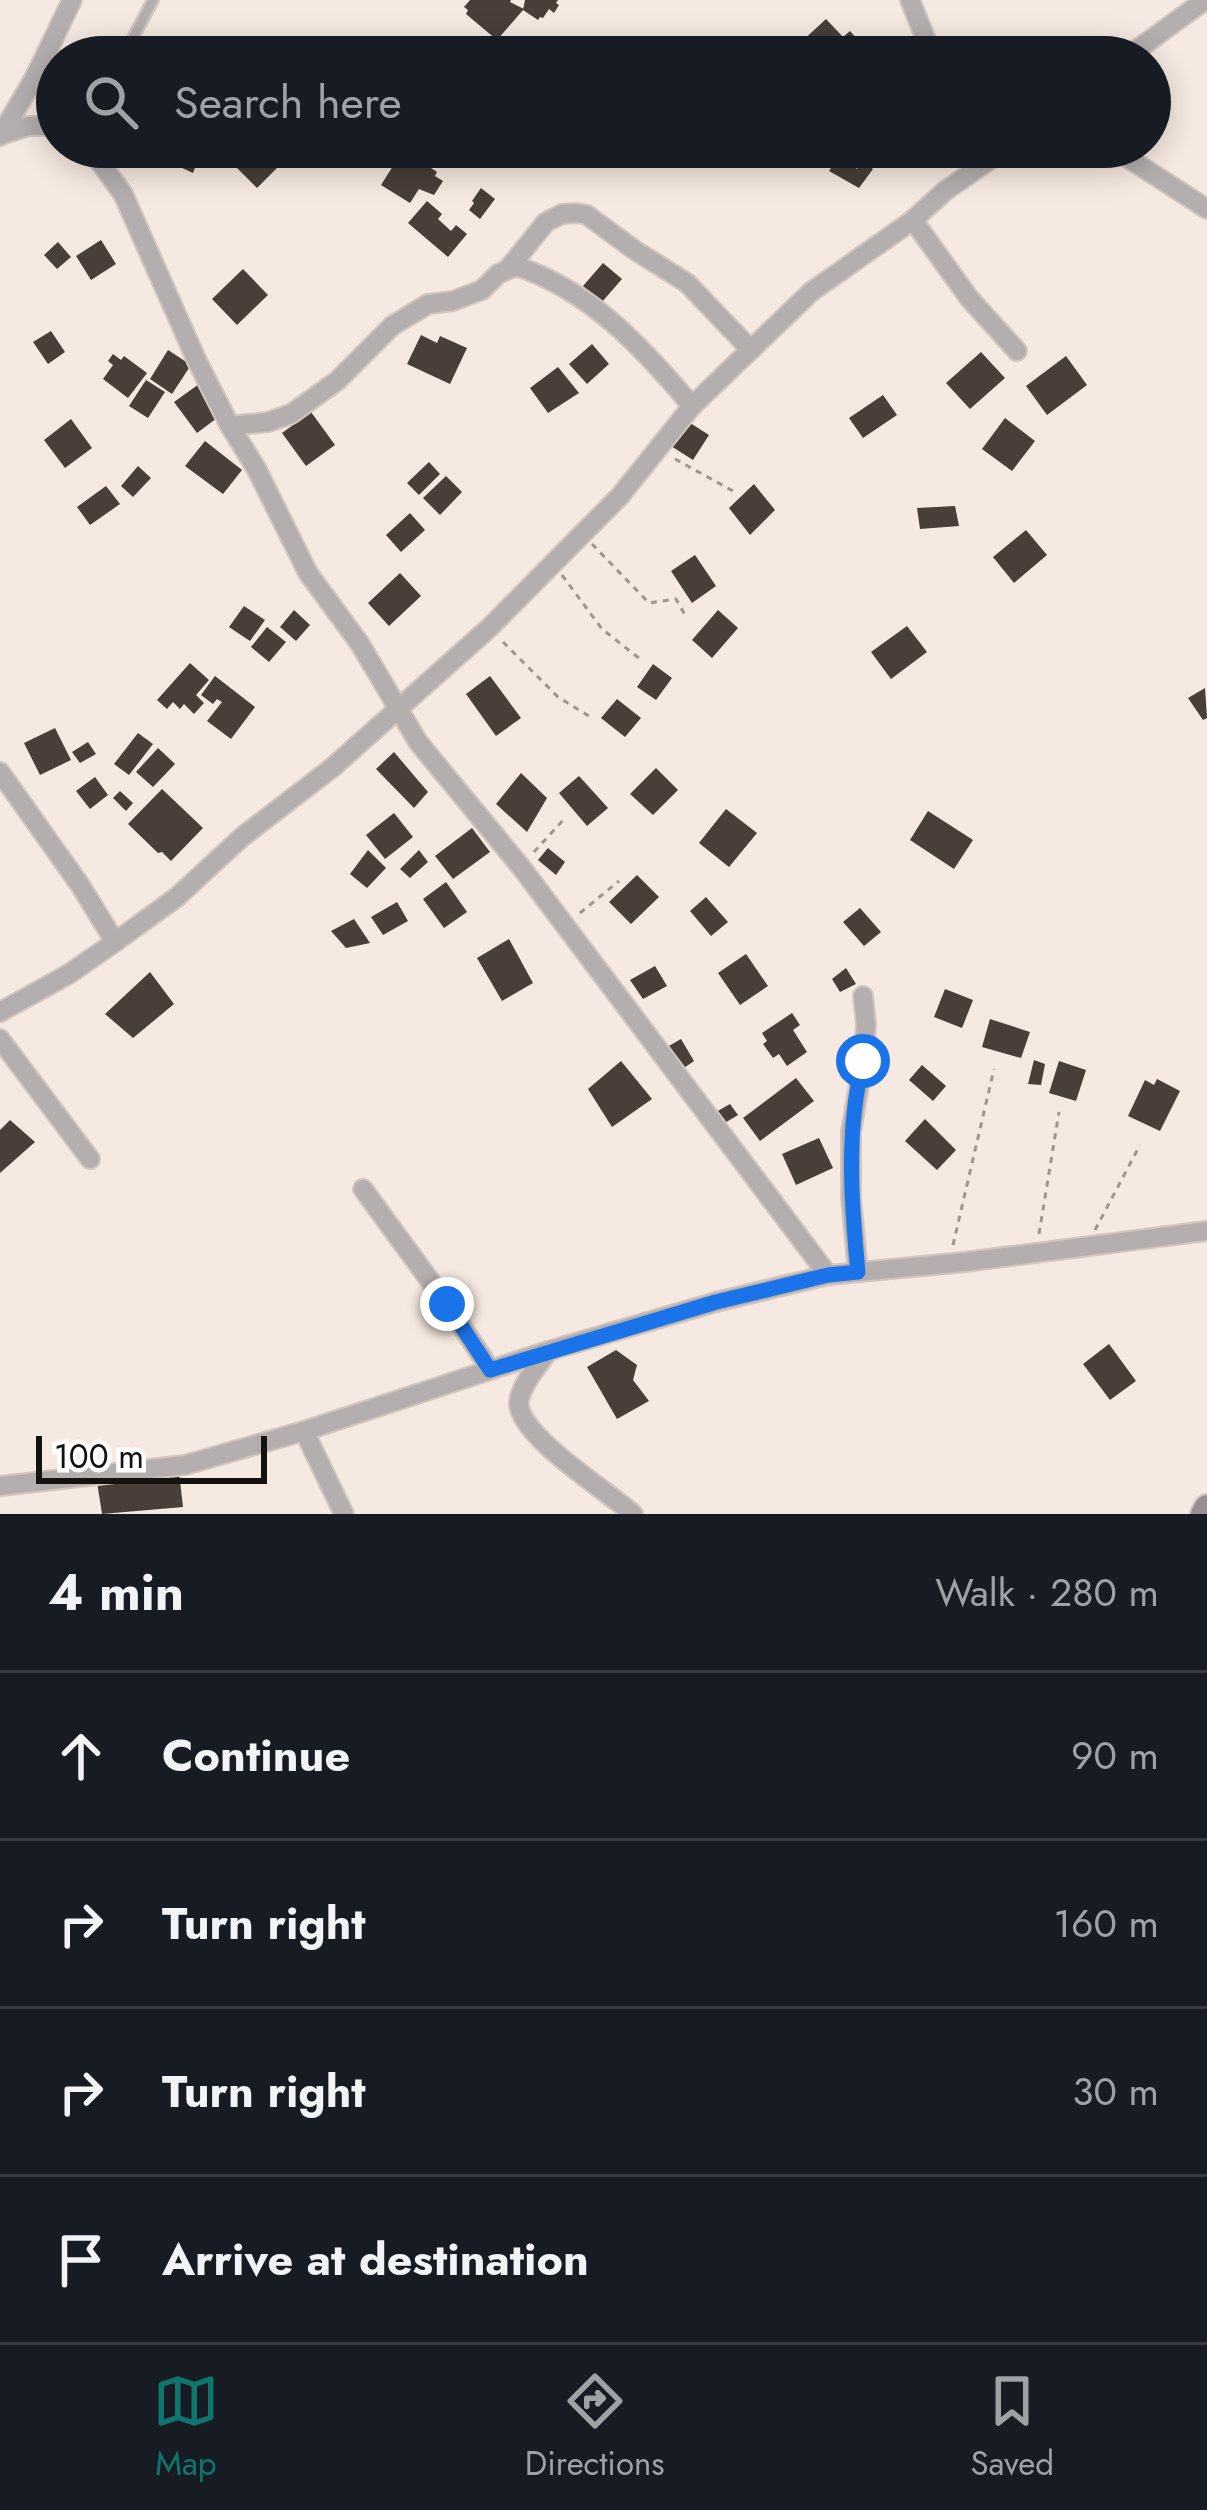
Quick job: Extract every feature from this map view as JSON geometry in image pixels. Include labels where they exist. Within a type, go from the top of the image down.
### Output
[{"type":"street","points":[[55,36],[72,0]]},
{"type":"street","points":[[910,0],[925,36]]},
{"type":"street","points":[[1156,36],[1205,0]]},
{"type":"street","points":[[0,136],[36,76]]},
{"type":"street","points":[[0,136],[36,126]]},
{"type":"street","points":[[104,168],[123,194],[230,426],[308,574],[360,644],[418,742],[521,867],[828,1275]]},
{"type":"street","points":[[0,1012],[116,942],[333,767],[489,628],[620,496],[692,406],[811,292],[979,168]]},
{"type":"street","points":[[1144,168],[1207,209]]},
{"type":"street","points":[[508,269],[546,223],[562,214],[587,215],[687,283],[751,350]]},
{"type":"street","points":[[913,220],[969,298],[1017,351]]},
{"type":"street","points":[[230,426],[291,414],[337,381],[392,326],[428,304],[453,302],[482,290],[498,274],[516,266],[538,273],[626,331],[692,406]]},
{"type":"street","points":[[0,772],[116,942]]},
{"type":"street","points":[[858,1272],[850,1198],[851,1132],[863,1061],[863,996]]},
{"type":"street","points":[[0,1040],[90,1159]]},
{"type":"street","points":[[363,1189],[490,1370]]},
{"type":"street","points":[[0,1486],[185,1465],[548,1351],[828,1275],[1207,1232]]},
{"type":"street","points":[[548,1351],[521,1392],[520,1414],[568,1464],[633,1514]]},
{"type":"street","points":[[304,1431],[344,1514]]},
{"type":"lane","points":[[134,36],[153,0]]},
{"type":"path","points":[[658,449],[733,491]]},
{"type":"path","points":[[582,535],[649,603],[676,599],[685,615]]},
{"type":"path","points":[[554,563],[602,629],[640,659]]},
{"type":"path","points":[[489,628],[558,697],[592,718]]},
{"type":"path","points":[[521,867],[565,818]]},
{"type":"path","points":[[565,925],[619,881]]},
{"type":"path","points":[[948,1264],[994,1069]]},
{"type":"path","points":[[1036,1253],[1059,1112]]},
{"type":"path","points":[[1086,1247],[1140,1145]]},
{"type":"building","points":[[470,0],[511,0],[524,9],[500,36],[492,36],[464,7]]},
{"type":"building","points":[[525,0],[558,0],[559,5],[554,13],[549,9],[538,20],[523,10]]},
{"type":"building","points":[[826,19],[842,36],[808,36]]},
{"type":"building","points":[[237,168],[277,168],[257,188]]},
{"type":"building","points":[[392,168],[431,168],[443,181],[434,195],[419,189],[410,203],[381,185]]},
{"type":"building","points":[[831,168],[873,169],[859,188],[829,171]]},
{"type":"building","points":[[481,188],[495,199],[480,219],[469,210]]},
{"type":"building","points":[[427,201],[451,231],[456,225],[467,234],[448,257],[408,223]]},
{"type":"building","points":[[101,240],[116,264],[91,280],[76,256]]},
{"type":"building","points":[[58,242],[71,257],[57,269],[44,255]]},
{"type":"building","points":[[603,263],[622,279],[602,302],[583,286]]},
{"type":"building","points":[[243,269],[268,295],[237,325],[212,299]]},
{"type":"building","points":[[51,331],[65,352],[48,364],[33,342]]},
{"type":"building","points":[[421,335],[437,343],[440,336],[467,348],[450,384],[407,364]]},
{"type":"building","points":[[592,344],[609,364],[587,384],[569,364]]},
{"type":"building","points":[[168,350],[191,365],[172,394],[150,379]]},
{"type":"building","points":[[981,352],[1005,378],[970,409],[946,383]]},
{"type":"building","points":[[113,354],[121,360],[124,356],[147,373],[128,398],[103,379],[113,365],[108,361]]},
{"type":"building","points":[[1066,356],[1087,385],[1047,415],[1026,386]]},
{"type":"building","points":[[558,367],[579,393],[548,413],[530,388]]},
{"type":"building","points":[[146,380],[165,392],[148,418],[129,406]]},
{"type":"building","points":[[199,384],[221,415],[197,433],[174,402]]},
{"type":"building","points":[[883,395],[897,415],[863,438],[849,418]]},
{"type":"building","points":[[311,412],[335,445],[306,466],[282,433]]},
{"type":"building","points":[[1005,418],[1035,441],[1012,471],[982,449]]},
{"type":"building","points":[[71,419],[92,448],[65,468],[44,440]]},
{"type":"building","points":[[687,421],[709,435],[693,460],[671,446]]},
{"type":"building","points":[[205,441],[242,470],[223,494],[185,466]]},
{"type":"building","points":[[429,462],[440,474],[419,495],[407,483]]},
{"type":"building","points":[[138,466],[151,478],[133,497],[121,486]]},
{"type":"building","points":[[446,476],[462,492],[440,515],[423,498]]},
{"type":"building","points":[[754,484],[775,510],[750,535],[729,508]]},
{"type":"building","points":[[106,486],[120,504],[90,525],[77,507]]},
{"type":"building","points":[[955,506],[959,526],[920,529],[917,508]]},
{"type":"building","points":[[410,513],[425,530],[401,552],[386,535]]},
{"type":"building","points":[[1026,530],[1047,555],[1014,583],[993,557]]},
{"type":"building","points":[[695,555],[716,586],[692,603],[671,571]]},
{"type":"building","points":[[400,573],[421,596],[389,626],[368,603]]},
{"type":"building","points":[[244,606],[265,620],[250,641],[229,627]]},
{"type":"building","points":[[294,610],[310,625],[296,641],[280,627]]},
{"type":"building","points":[[718,610],[738,628],[712,658],[692,640]]},
{"type":"building","points":[[907,626],[927,652],[891,679],[871,652]]},
{"type":"building","points":[[267,627],[286,642],[269,662],[251,647]]},
{"type":"building","points":[[190,663],[209,680],[196,695],[204,703],[194,714],[184,704],[180,709],[173,702],[167,709],[157,700]]},
{"type":"building","points":[[653,664],[672,678],[656,700],[637,687]]},
{"type":"building","points":[[215,676],[255,707],[231,739],[207,721],[222,702],[217,699],[213,704],[201,695]]},
{"type":"building","points":[[490,676],[521,718],[496,736],[466,694]]},
{"type":"building","points":[[1205,688],[1207,718],[1203,720],[1188,698]]},
{"type":"building","points":[[617,699],[641,718],[625,737],[601,718]]},
{"type":"building","points":[[55,728],[71,760],[40,775],[24,743]]},
{"type":"building","points":[[138,733],[153,744],[129,775],[114,764]]},
{"type":"building","points":[[88,742],[96,754],[80,763],[72,752]]},
{"type":"building","points":[[158,748],[175,764],[153,787],[136,772]]},
{"type":"building","points":[[394,752],[428,792],[414,808],[376,769]]},
{"type":"building","points":[[656,768],[678,790],[653,815],[630,794]]},
{"type":"building","points":[[521,773],[547,798],[527,832],[496,804]]},
{"type":"building","points":[[579,776],[608,808],[587,826],[559,793]]},
{"type":"building","points":[[95,777],[108,795],[90,809],[76,791]]},
{"type":"building","points":[[162,789],[203,828],[171,861],[128,824]]},
{"type":"building","points":[[120,791],[133,803],[126,811],[113,798]]},
{"type":"building","points":[[726,809],[757,833],[729,867],[699,843]]},
{"type":"building","points":[[928,811],[973,840],[954,869],[910,840]]},
{"type":"building","points":[[394,813],[413,837],[385,859],[366,835]]},
{"type":"building","points":[[472,828],[490,852],[453,879],[435,856]]},
{"type":"building","points":[[548,848],[565,862],[556,875],[538,860]]},
{"type":"building","points":[[368,850],[386,868],[367,888],[350,874]]},
{"type":"building","points":[[419,850],[428,862],[410,878],[400,869]]},
{"type":"building","points":[[637,875],[659,897],[631,924],[609,902]]},
{"type":"building","points":[[446,882],[467,912],[444,928],[423,899]]},
{"type":"building","points":[[706,897],[728,922],[711,936],[690,911]]},
{"type":"building","points":[[397,902],[408,921],[383,935],[371,917]]},
{"type":"building","points":[[860,908],[881,932],[864,946],[843,922]]},
{"type":"building","points":[[354,919],[370,943],[346,948],[331,931]]},
{"type":"building","points":[[509,939],[533,983],[502,1001],[477,958]]},
{"type":"building","points":[[746,954],[768,986],[740,1005],[718,973]]},
{"type":"building","points":[[655,966],[667,986],[643,999],[630,980]]},
{"type":"building","points":[[846,968],[856,984],[840,992],[832,979]]},
{"type":"building","points":[[150,972],[174,1004],[133,1038],[105,1014]]},
{"type":"building","points":[[945,989],[973,1000],[962,1028],[934,1017]]},
{"type":"building","points":[[792,1013],[800,1025],[793,1030],[807,1052],[787,1066],[779,1054],[773,1058],[762,1033]]},
{"type":"building","points":[[990,1019],[1030,1032],[1021,1058],[982,1047]]},
{"type":"building","points":[[681,1039],[694,1061],[681,1070],[667,1047]]},
{"type":"building","points":[[1034,1060],[1045,1064],[1041,1085],[1028,1084]]},
{"type":"building","points":[[621,1061],[652,1099],[612,1127],[588,1089]]},
{"type":"building","points":[[1059,1061],[1086,1070],[1076,1101],[1049,1093]]},
{"type":"building","points":[[922,1065],[946,1086],[933,1101],[909,1080]]},
{"type":"building","points":[[796,1078],[814,1101],[760,1141],[743,1118]]},
{"type":"building","points":[[1157,1079],[1180,1091],[1160,1131],[1128,1116],[1145,1080],[1154,1085]]},
{"type":"building","points":[[730,1104],[738,1115],[723,1124],[716,1112]]},
{"type":"building","points":[[925,1119],[956,1150],[937,1170],[905,1141]]},
{"type":"building","points":[[10,1120],[35,1142],[0,1173],[0,1130]]},
{"type":"building","points":[[819,1138],[833,1168],[796,1185],[782,1154]]},
{"type":"building","points":[[1109,1344],[1136,1381],[1110,1400],[1083,1364]]},
{"type":"building","points":[[616,1350],[637,1365],[633,1380],[649,1401],[617,1419],[587,1367]]},
{"type":"building","points":[[179,1472],[183,1507],[102,1514],[97,1482]]},
{"type":"route","points":[[447,1304],[490,1370],[716,1302],[858,1272],[850,1198],[851,1132],[863,1061]]}]
